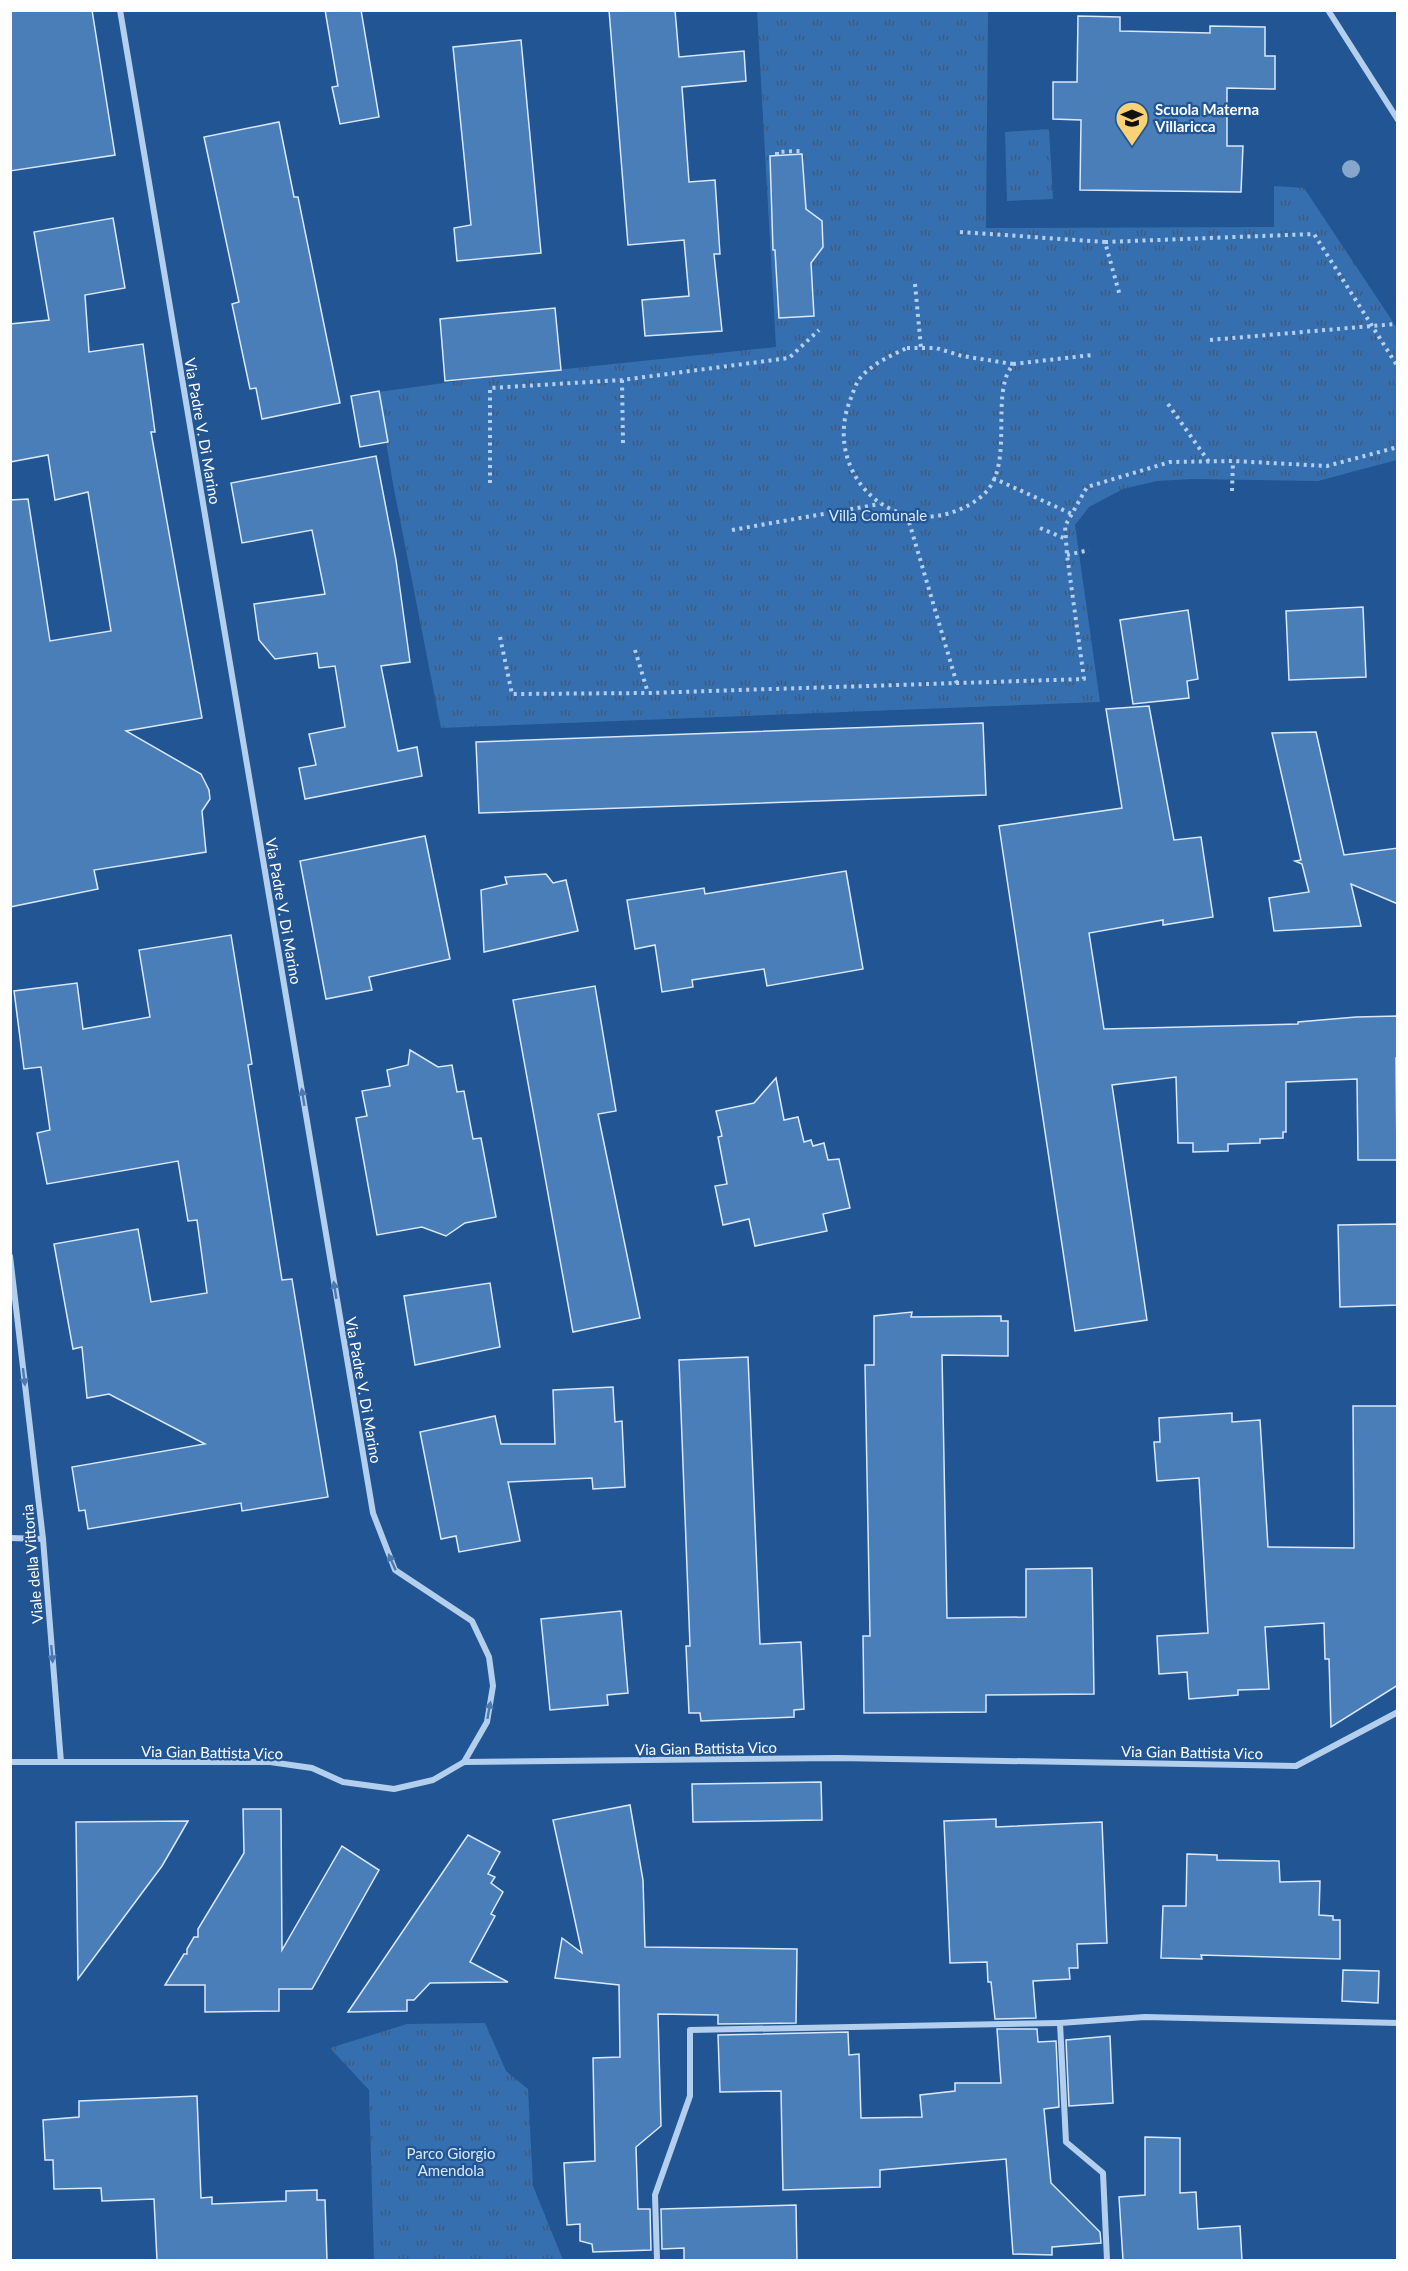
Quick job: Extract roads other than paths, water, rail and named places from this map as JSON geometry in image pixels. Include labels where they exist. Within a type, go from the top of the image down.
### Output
[{"type":"street","name":"Via Padre V. Di Marino","points":[[120,10],[373,1513],[395,1570],[472,1621],[489,1657],[493,1686],[487,1722],[464,1762]]},
{"type":"street","points":[[1328,10],[1398,120]]},
{"type":"street","name":"Viale della Vittoria","points":[[10,1256],[43,1539],[62,1762]]},
{"type":"street","points":[[10,1538],[43,1539]]},
{"type":"street","name":"Via Gian Battista Vico","points":[[10,1762],[270,1762],[312,1768],[343,1782],[393,1789],[433,1780],[464,1762],[838,1758],[1296,1766],[1398,1712]]},
{"type":"street","points":[[657,2260],[655,2195],[690,2096],[690,2030],[1060,2023],[1144,2017],[1398,2023]]},
{"type":"street","points":[[1060,2023],[1066,2142],[1103,2173],[1107,2260]]},
{"type":"place","name":"Scuola Materna Villaricca","points":[[1132,147]]},
{"type":"park label","name":"Villa Comunale","points":[[878,515]]},
{"type":"park label","name":"Parco Giorgio Amendola","points":[[451,2162]]}]
